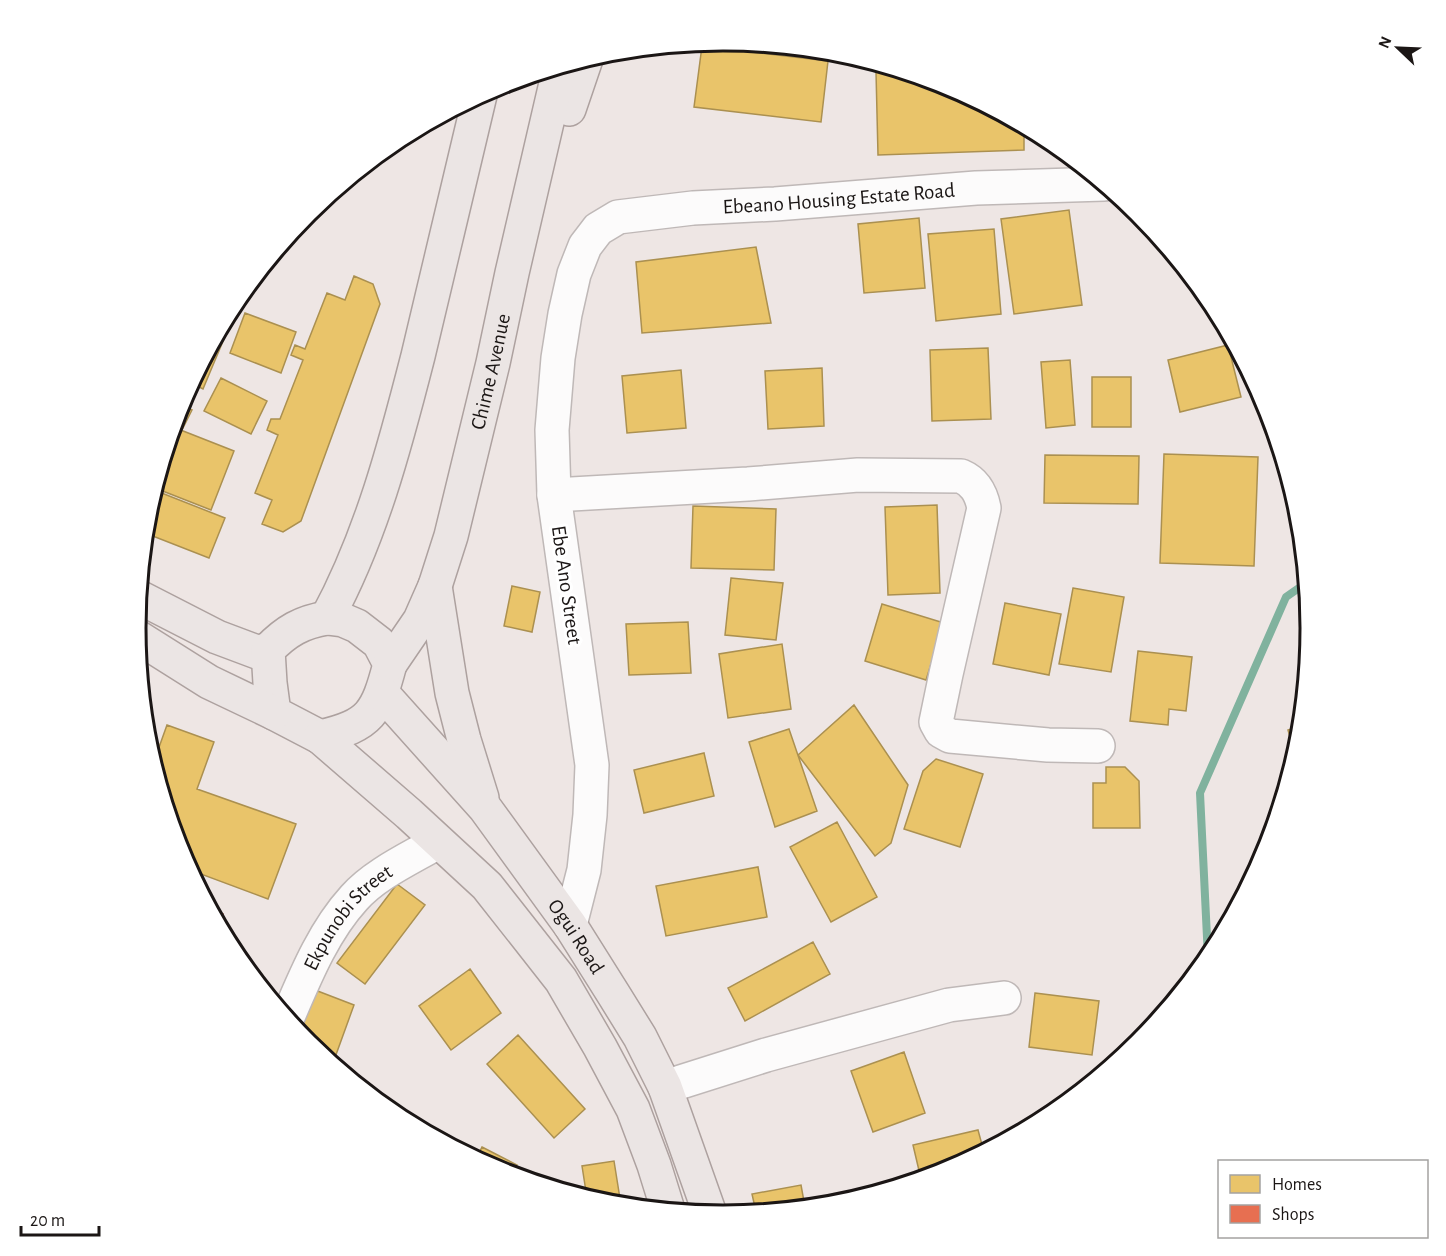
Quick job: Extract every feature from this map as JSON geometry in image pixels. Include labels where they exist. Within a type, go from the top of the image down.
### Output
[{"type":"main road","points":[[533,187],[565,121],[583,69]]},
{"type":"main road","name":"Chime Avenue","points":[[386,679],[420,620],[435,586],[451,536],[558,76]]},
{"type":"main road","points":[[327,618],[343,589],[361,546],[397,437],[477,107]]},
{"type":"main road","points":[[435,586],[452,693],[485,808]]},
{"type":"main road","points":[[146,643],[209,682],[320,737],[356,726],[372,712],[386,679],[378,643],[357,626],[343,620],[327,618],[310,621],[280,638],[268,650],[257,652],[217,637],[147,601]]},
{"type":"main road","points":[[268,650],[274,713]]},
{"type":"main road","name":"Ogui Road","points":[[386,679],[485,808],[570,925],[640,1037],[665,1087],[707,1205]]},
{"type":"main road","name":"Ogui Road","points":[[320,737],[487,886],[561,980],[633,1109],[665,1202]]},
{"type":"street","name":"Ebeano Housing Estate Road","points":[[585,246],[598,229],[618,217],[693,208],[776,204],[976,188],[1091,184]]},
{"type":"street","name":"Ebe Ano Street","points":[[570,925],[584,870],[590,815],[592,765],[555,495],[552,430],[558,358],[565,314],[574,274],[585,246]]},
{"type":"street","points":[[555,495],[858,475],[961,476],[968,479],[982,496],[984,508],[936,722],[941,731],[950,736],[1048,745],[1098,746]]},
{"type":"street","name":"Ekpunobi Street","points":[[291,1010],[308,970],[354,897],[379,876],[438,842]]},
{"type":"street","points":[[665,1087],[766,1055],[949,1005],[1004,998]]},
{"type":"building: Homes","points":[[701,52],[750,52],[828,61],[821,122],[694,107]]},
{"type":"building: Homes","points":[[876,72],[944,95],[1024,136],[1024,150],[878,155]]},
{"type":"building: Homes","points":[[1069,210],[1082,305],[1014,314],[1001,219]]},
{"type":"building: Homes","points":[[919,218],[925,288],[864,293],[858,224]]},
{"type":"building: Homes","points":[[994,229],[1001,314],[936,321],[928,234]]},
{"type":"building: Homes","points":[[756,247],[771,323],[642,333],[636,262]]},
{"type":"building: Homes","points":[[354,276],[373,284],[380,304],[301,521],[283,532],[262,524],[272,500],[255,493],[278,435],[267,430],[271,419],[280,419],[303,360],[291,355],[295,345],[305,349],[327,293],[345,300]]},
{"type":"building: Homes","points":[[245,313],[296,332],[281,373],[230,353]]},
{"type":"building: Homes","points":[[226,335],[203,389],[199,387]]},
{"type":"building: Homes","points":[[1226,346],[1230,354],[1241,397],[1180,412],[1168,360]]},
{"type":"building: Homes","points":[[988,348],[991,419],[932,421],[930,350]]},
{"type":"building: Homes","points":[[1070,360],[1075,425],[1046,428],[1041,362]]},
{"type":"building: Homes","points":[[822,368],[824,426],[768,429],[765,371]]},
{"type":"building: Homes","points":[[681,370],[686,428],[627,433],[622,376]]},
{"type":"building: Homes","points":[[1092,377],[1131,377],[1131,427],[1092,427]]},
{"type":"building: Homes","points":[[221,378],[267,401],[251,434],[204,411]]},
{"type":"building: Homes","points":[[189,409],[192,410],[183,428]]},
{"type":"building: Homes","points":[[182,430],[234,451],[211,510],[163,491]]},
{"type":"building: Homes","points":[[1164,454],[1258,457],[1254,566],[1160,563]]},
{"type":"building: Homes","points":[[1045,455],[1139,456],[1138,504],[1044,503]]},
{"type":"building: Homes","points":[[162,493],[225,518],[209,558],[154,536]]},
{"type":"building: Homes","points":[[937,505],[940,593],[888,595],[885,507]]},
{"type":"building: Homes","points":[[693,506],[776,509],[774,570],[691,568]]},
{"type":"building: Homes","points":[[731,578],[783,583],[776,640],[725,635]]},
{"type":"building: Homes","points":[[512,586],[540,592],[532,632],[504,626]]},
{"type":"building: Homes","points":[[1073,588],[1124,597],[1111,672],[1059,664]]},
{"type":"building: Homes","points":[[1005,603],[1061,614],[1049,675],[993,664]]},
{"type":"building: Homes","points":[[882,604],[944,623],[926,680],[865,661]]},
{"type":"building: Homes","points":[[688,622],[691,673],[629,675],[626,624]]},
{"type":"building: Homes","points":[[782,644],[791,709],[728,718],[719,654]]},
{"type":"building: Homes","points":[[1138,651],[1192,657],[1186,711],[1169,709],[1168,725],[1130,721]]},
{"type":"building: Homes","points":[[854,705],[908,785],[891,843],[875,856],[798,755]]},
{"type":"building: Homes","points":[[167,725],[214,742],[197,789],[296,824],[268,899],[202,874],[177,813],[159,748]]},
{"type":"building: Homes","points":[[789,729],[817,811],[775,827],[749,742]]},
{"type":"building: Homes","points":[[704,753],[714,796],[644,813],[634,770]]},
{"type":"building: Homes","points":[[936,759],[983,774],[960,847],[904,829],[923,771]]},
{"type":"building: Homes","points":[[1106,767],[1125,767],[1139,781],[1140,828],[1093,828],[1093,783],[1106,783]]},
{"type":"building: Homes","points":[[837,822],[877,897],[831,922],[790,847]]},
{"type":"building: Homes","points":[[758,867],[767,917],[666,936],[656,886]]},
{"type":"building: Homes","points":[[397,884],[425,905],[365,984],[337,963]]},
{"type":"building: Homes","points":[[813,942],[830,974],[745,1021],[728,988]]},
{"type":"building: Homes","points":[[470,969],[501,1013],[451,1050],[419,1006]]},
{"type":"building: Homes","points":[[315,990],[354,1005],[336,1055],[303,1023]]},
{"type":"building: Homes","points":[[1035,993],[1099,1001],[1092,1055],[1029,1047]]},
{"type":"building: Homes","points":[[518,1035],[585,1109],[554,1138],[487,1064]]},
{"type":"building: Homes","points":[[904,1052],[925,1113],[873,1132],[851,1071]]},
{"type":"building: Homes","points":[[978,1130],[982,1143],[919,1170],[913,1145]]},
{"type":"building: Homes","points":[[482,1147],[517,1165],[502,1161],[480,1151]]},
{"type":"building: Homes","points":[[614,1161],[619,1195],[585,1188],[582,1166]]},
{"type":"building: Homes","points":[[801,1185],[804,1199],[754,1204],[752,1194]]},
{"type":"waterway","points":[[1207,942],[1200,793],[1286,597],[1299,588]]}]
